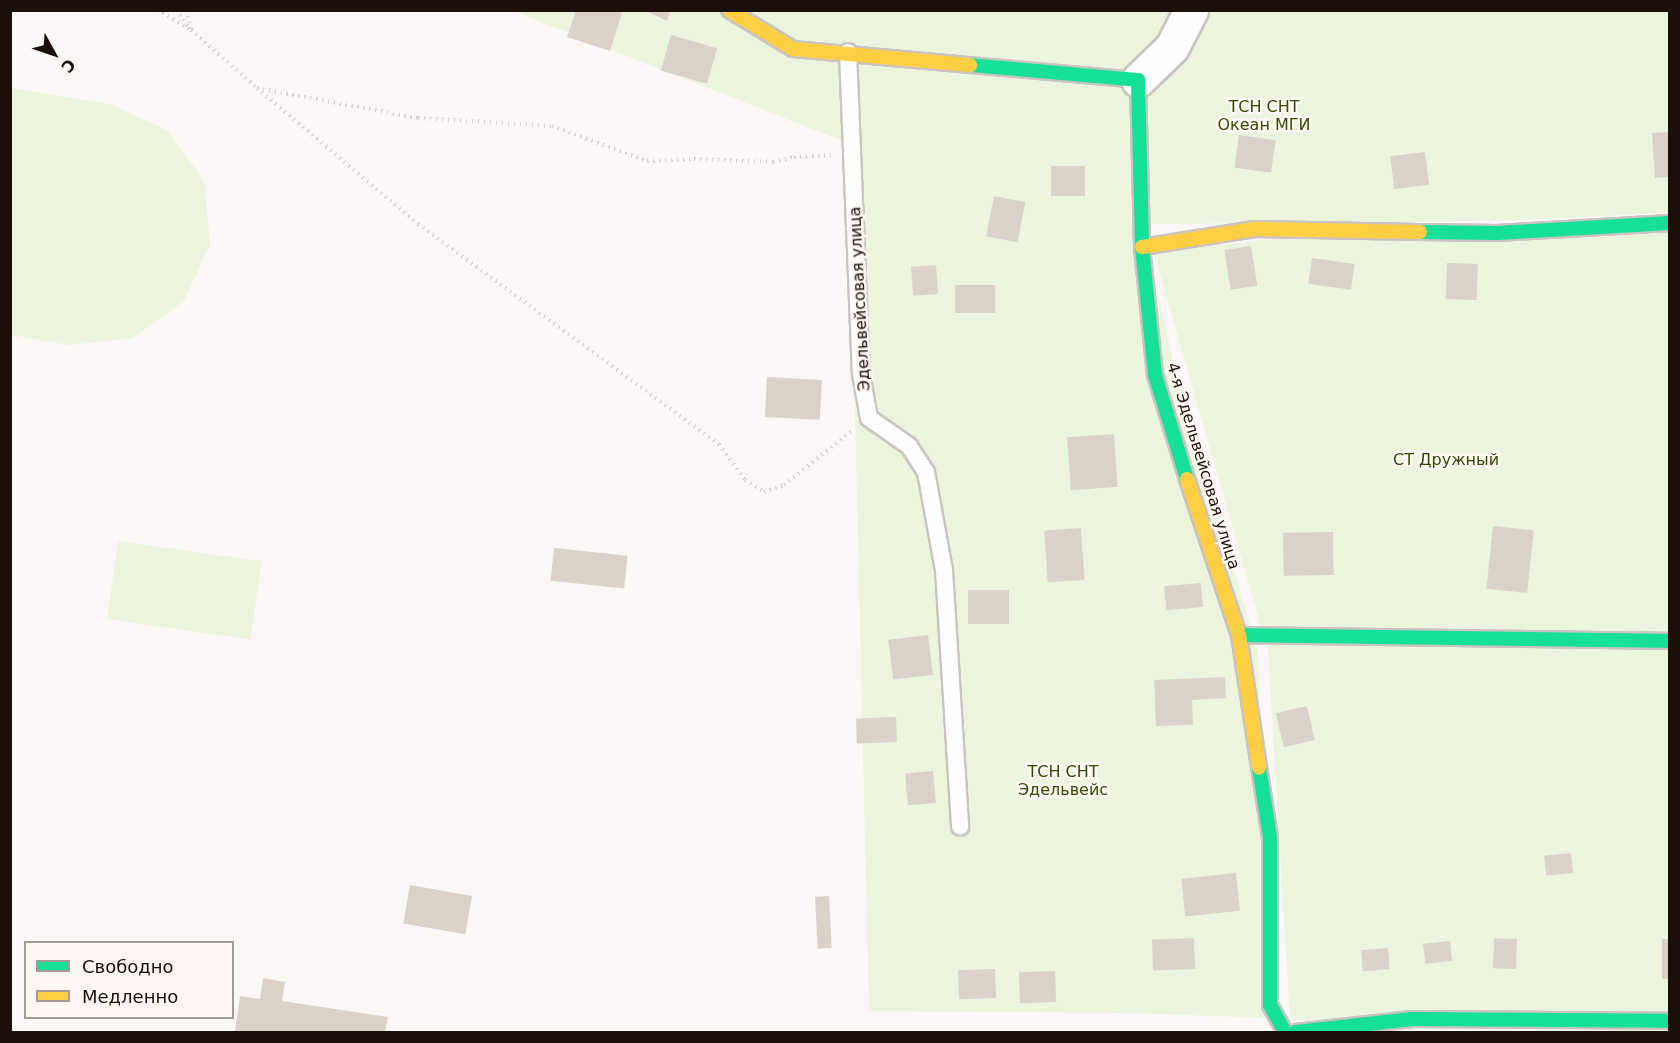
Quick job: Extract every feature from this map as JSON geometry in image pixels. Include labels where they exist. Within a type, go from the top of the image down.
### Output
[{"type":"street","points":[[729,10],[793,49],[848,52],[1138,80],[1172,47],[1191,10]]},
{"type":"street","name":"4-я Эдельвейсовая улица","points":[[1138,80],[1142,247],[1155,375],[1186,477],[1239,635],[1270,837],[1270,1005],[1286,1032]]},
{"type":"street","points":[[1142,247],[1255,230],[1497,233],[1670,223]]},
{"type":"street","points":[[1239,635],[1670,641]]},
{"type":"street","points":[[1296,1032],[1412,1019],[1670,1021]]},
{"type":"lane","name":"Эдельвейсовая улица","points":[[848,52],[854,154],[861,374],[868,418]]},
{"type":"lane","points":[[868,418],[909,446],[926,472],[944,570],[960,827]]},
{"type":"path","points":[[157,10],[191,30],[418,224],[719,444],[745,480],[764,492],[784,485],[868,418]]},
{"type":"path","points":[[176,10],[191,30]]},
{"type":"path","points":[[187,10],[191,30]]},
{"type":"path","points":[[257,88],[418,118],[552,126],[647,161],[694,159],[773,162],[794,157],[854,154]]},
{"type":"green space","name":"ТСН СНТ Эдельвейс","points":[[513,11],[1669,11],[1669,213],[1490,221],[1142,224],[1174,364],[1258,652],[1269,1018],[1124,1013],[869,1011],[855,409],[860,148]]},
{"type":"green space","points":[[11,88],[110,104],[167,130],[204,181],[210,244],[184,301],[133,338],[69,345],[11,335]]},
{"type":"green space","name":"СТ Дружный","points":[[1669,231],[1669,1032],[1290,1020],[1268,651],[1154,253],[1263,240]]},
{"type":"green space","points":[[118,541],[262,561],[251,639],[107,619]]},
{"type":"building","points":[[576,10],[623,10],[610,51],[567,37]]},
{"type":"building","points":[[644,10],[671,10],[667,21]]},
{"type":"building","points":[[671,35],[717,48],[707,84],[661,71]]},
{"type":"building","points":[[1670,132],[1670,177],[1655,178],[1652,133]]},
{"type":"building","points":[[1239,135],[1276,140],[1271,173],[1234,168]]},
{"type":"building","points":[[1425,152],[1429,185],[1394,189],[1390,156]]},
{"type":"building","points":[[1051,166],[1085,166],[1085,196],[1051,196]]},
{"type":"building","points":[[994,196],[1025,202],[1018,242],[986,236]]},
{"type":"building","points":[[1251,246],[1257,286],[1231,290],[1224,250]]},
{"type":"building","points":[[1312,258],[1355,264],[1351,290],[1308,284]]},
{"type":"building","points":[[1447,263],[1478,264],[1477,300],[1446,299]]},
{"type":"building","points":[[936,265],[938,294],[913,296],[911,267]]},
{"type":"building","points":[[955,285],[995,285],[995,313],[955,313]]},
{"type":"building","points":[[767,377],[822,380],[820,420],[765,417]]},
{"type":"building","points":[[1114,434],[1118,487],[1071,490],[1067,437]]},
{"type":"building","points":[[1493,526],[1534,530],[1527,593],[1486,589]]},
{"type":"building","points":[[1081,528],[1085,580],[1048,582],[1044,531]]},
{"type":"building","points":[[1333,532],[1334,575],[1284,576],[1283,533]]},
{"type":"building","points":[[554,548],[628,556],[624,589],[551,581]]},
{"type":"building","points":[[1201,583],[1203,607],[1166,610],[1164,586]]},
{"type":"building","points":[[968,590],[1009,590],[1009,624],[968,624]]},
{"type":"building","points":[[928,635],[933,675],[893,680],[888,640]]},
{"type":"building","points":[[1225,677],[1226,698],[1192,700],[1193,725],[1156,726],[1154,680]]},
{"type":"building","points":[[1307,706],[1315,740],[1284,747],[1276,713]]},
{"type":"building","points":[[896,717],[897,742],[857,743],[856,718]]},
{"type":"building","points":[[933,771],[936,803],[908,805],[905,773]]},
{"type":"building","points":[[1571,853],[1573,873],[1546,876],[1544,856]]},
{"type":"building","points":[[1236,873],[1240,911],[1185,917],[1181,879]]},
{"type":"building","points":[[410,885],[472,896],[465,934],[403,923]]},
{"type":"building","points":[[829,896],[832,948],[818,949],[815,897]]},
{"type":"building","points":[[1194,938],[1195,969],[1153,970],[1152,939]]},
{"type":"building","points":[[1494,938],[1517,939],[1516,969],[1493,968]]},
{"type":"building","points":[[1662,939],[1670,939],[1670,979],[1662,979]]},
{"type":"building","points":[[1450,941],[1452,961],[1425,964],[1423,944]]},
{"type":"building","points":[[1388,948],[1390,969],[1363,971],[1361,950]]},
{"type":"building","points":[[995,969],[996,998],[959,999],[958,970]]},
{"type":"building","points":[[1055,971],[1056,1002],[1020,1003],[1019,972]]},
{"type":"building","points":[[263,978],[285,982],[282,1001],[388,1017],[385,1032],[235,1032],[240,996],[260,999]]},
{"type":"traffic: fast","points":[[970,65],[1138,80],[1142,247],[1155,375],[1187,479]]},
{"type":"traffic: fast","points":[[1420,232],[1497,233],[1670,223]]},
{"type":"traffic: fast","points":[[1239,635],[1670,641]]},
{"type":"traffic: fast","points":[[1259,767],[1270,837],[1270,1005],[1285,1032]]},
{"type":"traffic: fast","points":[[1296,1032],[1412,1019],[1670,1021]]},
{"type":"traffic: slow","points":[[729,10],[793,49],[970,65]]},
{"type":"traffic: slow","points":[[1142,247],[1255,229],[1420,232]]},
{"type":"traffic: slow","points":[[1187,479],[1239,635],[1259,767]]},
{"type":"park label","name":"ТСН СНТ Океан МГИ","points":[[1264,116]]}]
